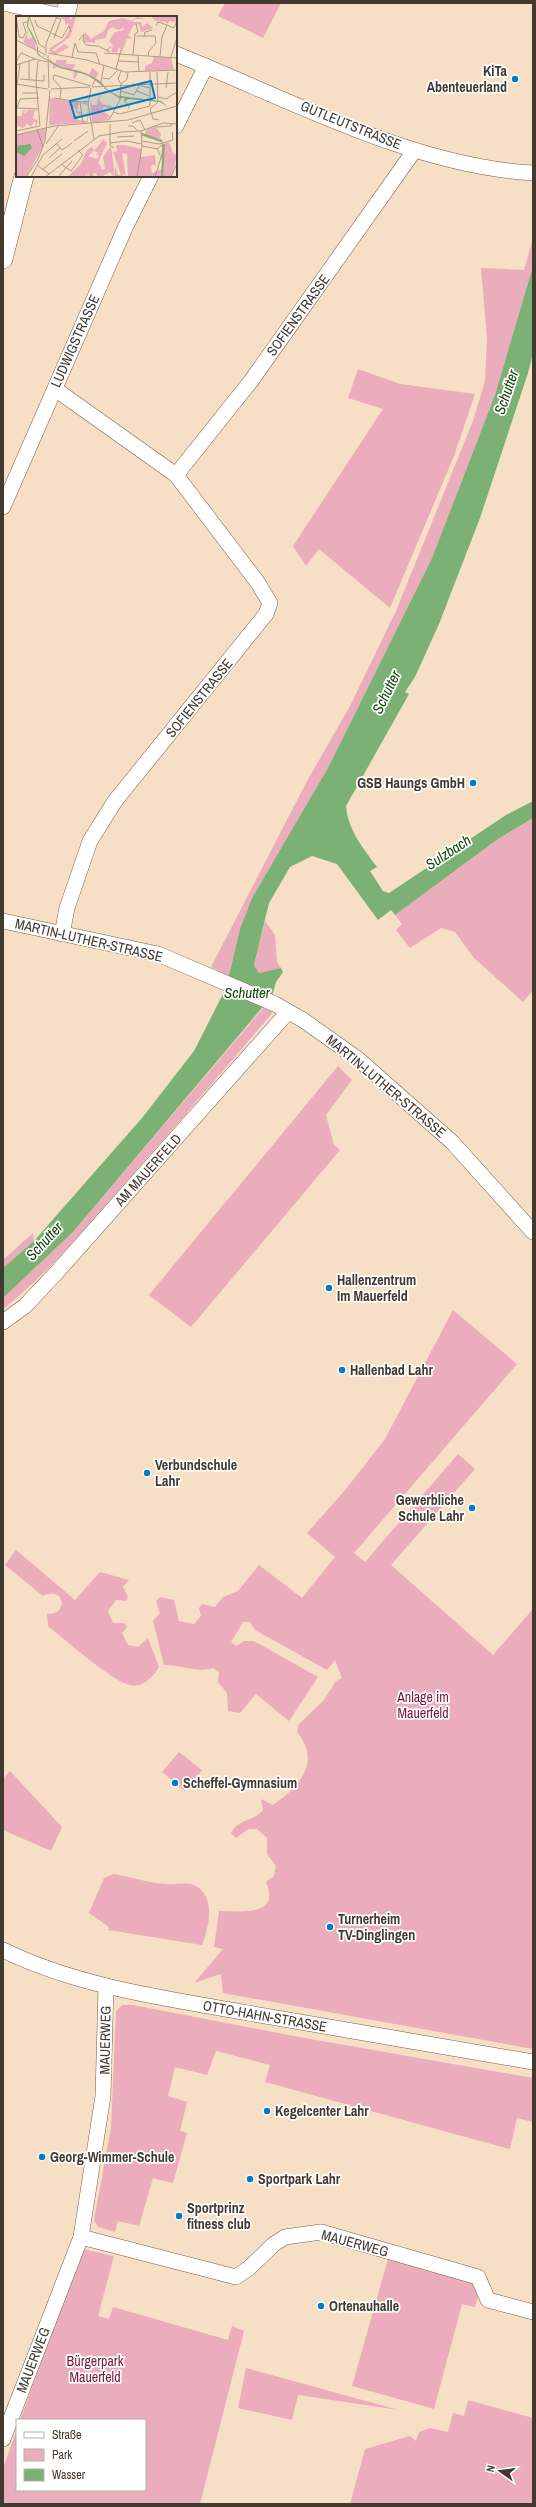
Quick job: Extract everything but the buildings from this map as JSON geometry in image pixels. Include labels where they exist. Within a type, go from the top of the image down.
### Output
[{"type":"street","points":[[3,3],[61,16]]},
{"type":"street","points":[[65,16],[68,3]]},
{"type":"street","name":"GUTLEUTSTRASSE","points":[[177,54],[414,151],[511,172],[533,173]]},
{"type":"street","points":[[177,124],[206,66]]},
{"type":"street","name":"SOFIENSTRASSE","points":[[176,475],[251,381],[414,151]]},
{"type":"street","points":[[3,259],[24,177]]},
{"type":"street","name":"LUDWIGSTRASSE","points":[[3,507],[125,228],[150,177]]},
{"type":"street","name":"SOFIENSTRASSE","points":[[54,389],[176,475],[258,583],[270,603],[266,614],[204,693],[115,801],[90,841],[67,908],[62,934]]},
{"type":"street","name":"MARTIN-LUTHER-STRASSE","points":[[3,921],[158,954],[275,1004],[325,1034],[358,1059],[452,1142],[533,1232]]},
{"type":"street","name":"AM MAUERFELD","points":[[3,1322],[25,1306],[57,1272],[288,1012]]},
{"type":"street","name":"OTTO-HAHN-STRASSE","points":[[3,1950],[55,1972],[106,1986],[202,2005],[533,2062]]},
{"type":"street","name":"MAUERWEG","points":[[3,2439],[81,2238],[103,2096],[106,1986]]},
{"type":"street","name":"MAUERWEG","points":[[81,2238],[236,2277],[249,2268],[274,2244],[285,2237],[321,2232],[478,2277],[488,2300],[533,2312]]},
{"type":"green space","points":[[225,3],[281,3],[263,38],[218,16]]},
{"type":"green space","points":[[533,239],[533,266],[495,395],[432,558],[329,766],[252,898],[240,929],[229,976],[211,967],[306,783],[350,706],[396,611],[473,421],[485,381],[487,338],[481,268],[524,270]]},
{"type":"green space","points":[[358,369],[400,384],[475,394],[454,456],[390,608],[319,549],[306,566],[293,546],[383,409],[348,398]]},
{"type":"green space","points":[[533,818],[533,990],[523,1002],[474,958],[455,932],[441,928],[410,948],[396,930],[402,924],[395,915],[498,839]]},
{"type":"green space","points":[[265,921],[275,935],[277,962],[281,968],[259,973],[254,965]]},
{"type":"green space","points":[[264,1007],[273,1011],[270,1016],[194,1104],[63,1253],[19,1296],[3,1309],[3,1298],[73,1232]]},
{"type":"green space","points":[[338,1066],[352,1080],[326,1115],[334,1145],[340,1150],[191,1327],[149,1295]]},
{"type":"green space","points":[[33,1233],[34,1241],[3,1268],[3,1260]]},
{"type":"green space","name":"Anlage im Mauerfeld","points":[[453,1310],[517,1364],[354,1553],[365,1562],[458,1454],[475,1469],[391,1565],[493,1655],[533,1609],[533,2049],[223,1993],[221,1974],[194,1983],[223,1949],[214,1947],[219,1911],[256,1910],[264,1907],[268,1901],[269,1893],[266,1882],[274,1876],[276,1866],[267,1854],[267,1838],[257,1829],[248,1829],[236,1838],[231,1833],[234,1828],[242,1822],[255,1817],[263,1810],[261,1799],[273,1805],[283,1798],[299,1782],[307,1764],[307,1754],[304,1743],[297,1732],[299,1724],[323,1701],[336,1681],[342,1678],[335,1660],[327,1670],[255,1630],[250,1622],[243,1622],[231,1642],[236,1646],[244,1641],[254,1641],[318,1677],[289,1721],[256,1694],[240,1713],[228,1711],[227,1693],[218,1682],[219,1672],[213,1668],[201,1670],[164,1665],[153,1621],[160,1613],[156,1601],[160,1597],[174,1600],[179,1621],[194,1624],[201,1616],[199,1608],[202,1604],[215,1607],[223,1597],[238,1591],[259,1565],[302,1598],[335,1557],[307,1533],[346,1489],[385,1439]]},
{"type":"green space","points":[[16,1550],[75,1600],[100,1572],[129,1580],[123,1587],[128,1597],[126,1601],[116,1600],[108,1611],[113,1623],[124,1623],[127,1627],[122,1633],[128,1645],[138,1647],[148,1638],[159,1667],[151,1678],[139,1685],[130,1685],[122,1682],[100,1668],[48,1626],[47,1614],[54,1613],[59,1610],[62,1601],[56,1594],[43,1596],[5,1565]]},
{"type":"green space","points":[[179,1752],[202,1770],[185,1791],[162,1772]]},
{"type":"green space","points":[[10,1771],[62,1827],[51,1851],[3,1830],[3,1779]]},
{"type":"green space","points":[[114,1874],[160,1883],[189,1884],[196,1886],[202,1891],[209,1905],[207,1930],[202,1945],[108,1930],[109,1927],[89,1913],[104,1878]]},
{"type":"green space","points":[[122,2005],[133,2005],[299,2037],[533,2078],[533,2122],[517,2118],[510,2149],[265,2082],[270,2065],[216,2051],[207,2075],[175,2067],[168,2096],[187,2102],[180,2131],[187,2133],[173,2183],[153,2178],[139,2226],[118,2221],[115,2232],[98,2227],[94,2220],[111,2128],[116,2011]]},
{"type":"green space","name":"Bürgerpark Mauerfeld","points":[[83,2249],[114,2256],[98,2316],[109,2319],[113,2307],[228,2340],[232,2326],[244,2331],[200,2504],[3,2504],[3,2468],[16,2432],[16,2491],[146,2491],[146,2419],[20,2419]]},
{"type":"green space","points":[[388,2259],[475,2282],[480,2290],[475,2307],[462,2304],[434,2409],[352,2386]]},
{"type":"green space","points":[[246,2368],[399,2410],[298,2395],[292,2420],[238,2408]]},
{"type":"green space","points":[[468,2400],[533,2418],[533,2504],[350,2504],[365,2449],[410,2436],[416,2441],[419,2432],[430,2428],[448,2432],[453,2413],[464,2416]]},
{"type":"water","name":"Schutter","points":[[533,266],[533,353],[528,373],[480,518],[439,624],[415,677],[405,692],[409,694],[346,806],[347,815],[353,831],[377,867],[370,871],[383,891],[389,893],[506,815],[533,801],[533,818],[498,839],[395,915],[391,910],[378,920],[337,864],[312,856],[290,867],[269,903],[254,965],[259,973],[281,968],[283,972],[276,982],[272,996],[73,1232],[3,1298],[3,1268],[34,1241],[142,1118],[194,1051],[226,988],[240,929],[252,898],[329,766],[432,558],[495,395]]},
{"type":"place","name":"KiTa Abenteuerland","points":[[515,79]]},
{"type":"place","name":"GSB Haungs GmbH","points":[[473,783]]},
{"type":"place","name":"Hallenzentrum Im Mauerfeld","points":[[329,1288]]},
{"type":"place","name":"Hallenbad Lahr","points":[[342,1370]]},
{"type":"place","name":"Verbundschule Lahr","points":[[147,1473]]},
{"type":"place","name":"Gewerbliche Schule Lahr","points":[[472,1508]]},
{"type":"place","name":"Scheffel-Gymnasium","points":[[175,1783]]},
{"type":"place","name":"Turnerheim TV-Dinglingen","points":[[330,1927]]},
{"type":"place","name":"Kegelcenter Lahr","points":[[267,2111]]},
{"type":"place","name":"Georg-Wimmer-Schule","points":[[42,2157]]},
{"type":"place","name":"Sportpark Lahr","points":[[250,2179]]},
{"type":"place","name":"Sportprinz fitness club","points":[[179,2216]]},
{"type":"place","name":"Ortenauhalle","points":[[321,2306]]},
{"type":"water label","name":"Sulzbach","points":[[448,852]]}]
